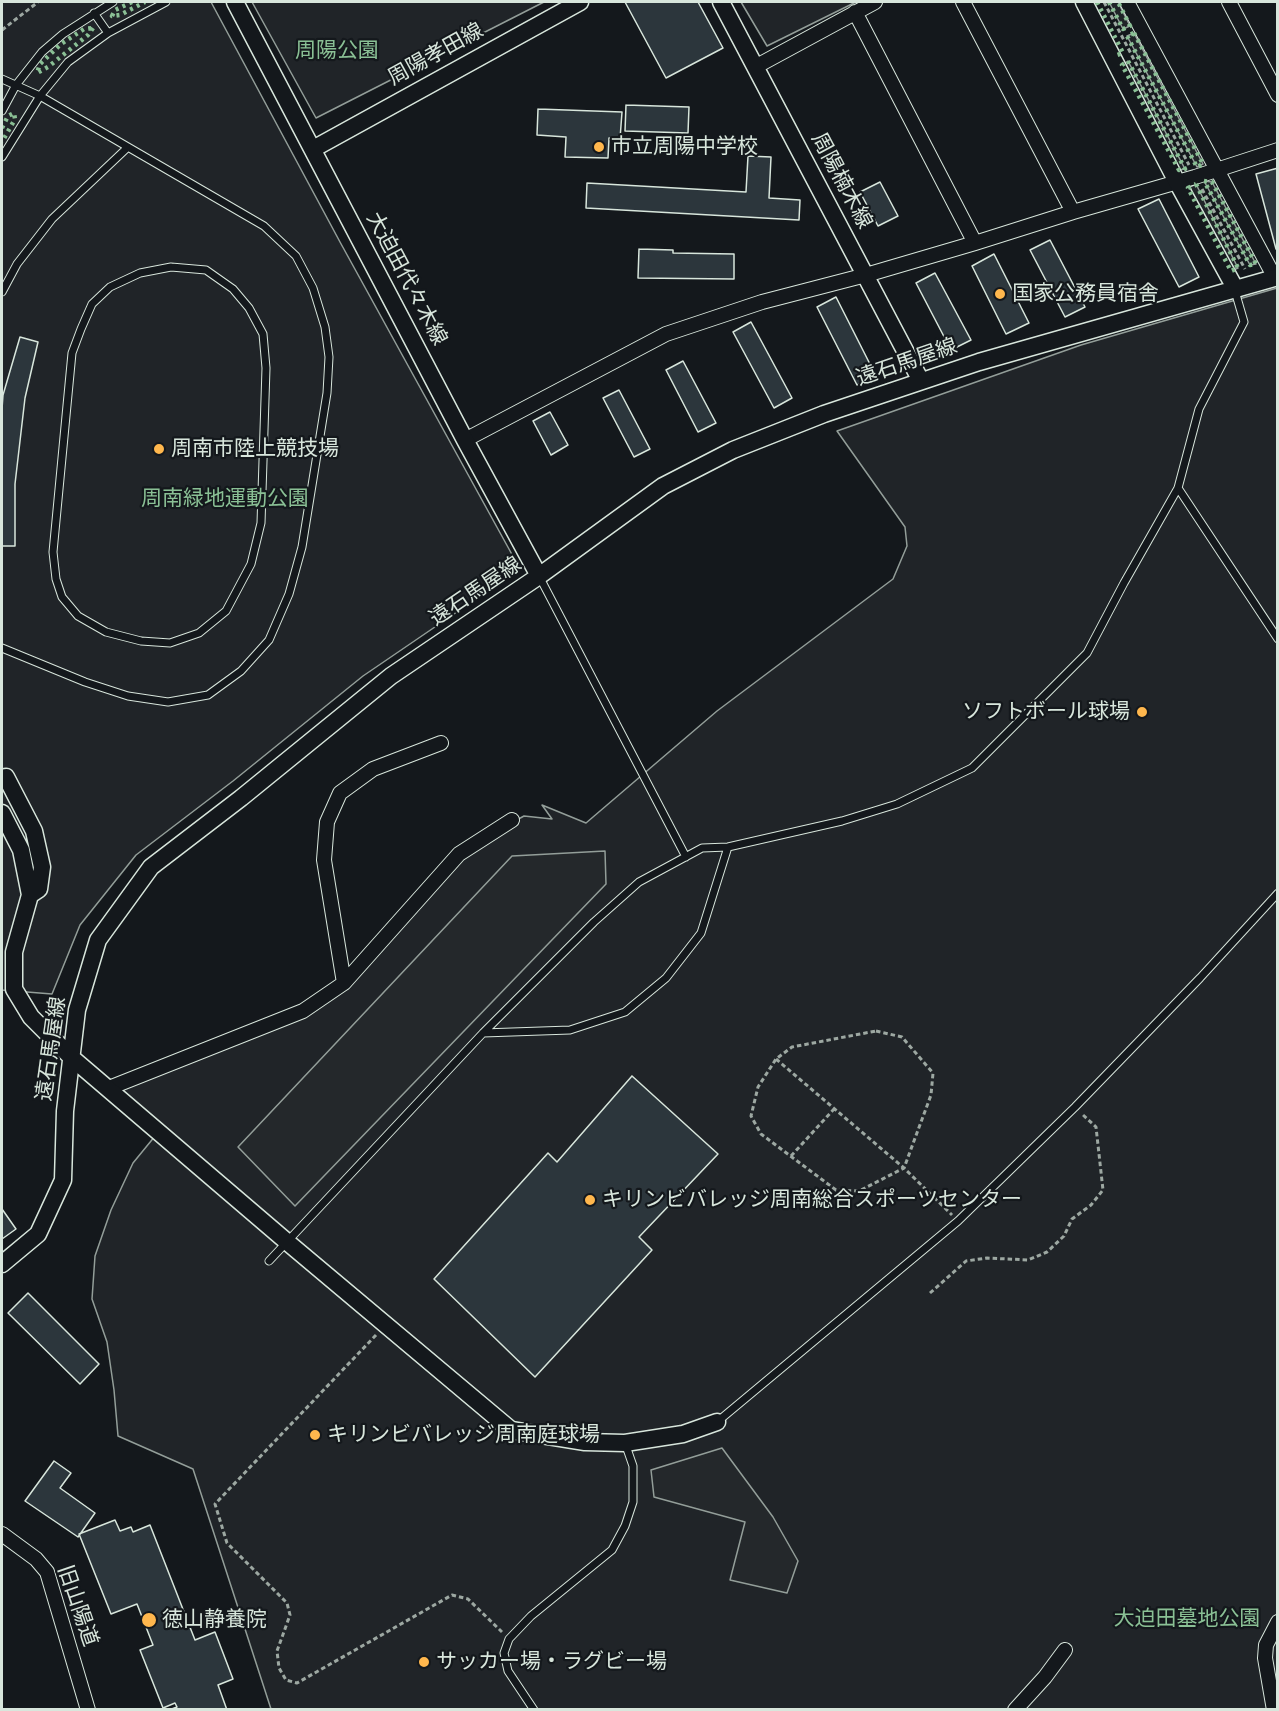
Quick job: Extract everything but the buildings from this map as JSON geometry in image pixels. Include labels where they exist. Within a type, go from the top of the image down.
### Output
[{"type":"street","name":"大迫田代々木線","points":[[235,2],[539,576]]},
{"type":"street","name":"周陽孝田線","points":[[313,149],[580,2]]},
{"type":"street","name":"周陽楠木線","points":[[721,2],[921,381]]},
{"type":"street","points":[[755,68],[874,2]]},
{"type":"street","points":[[963,2],[1073,212]]},
{"type":"street","points":[[1083,2],[1235,288]]},
{"type":"street","points":[[1127,2],[1216,171],[1276,277]]},
{"type":"street","points":[[1229,2],[1278,95]]},
{"type":"street","points":[[855,12],[975,243]]},
{"type":"street","points":[[465,440],[666,334],[762,302],[867,275],[1216,171],[1278,150]]},
{"type":"street","name":"遠石馬屋線","points":[[2,1264],[38,1234],[63,1180],[65,1111],[77,1010],[98,940],[150,867],[241,798],[391,676],[539,576],[663,486],[723,455],[824,414],[979,362],[1276,277]]},
{"type":"street","points":[[344,983],[324,860],[327,822],[340,793],[373,769],[441,742]]},
{"type":"street","points":[[3,774],[34,831],[42,867],[39,889],[30,895]]},
{"type":"street","points":[[2,813],[21,850],[30,895],[14,952],[8,989],[31,1017],[72,1058],[286,1241],[511,1430],[585,1442],[625,1443],[683,1434],[717,1422]]},
{"type":"street","points":[[109,1088],[303,1011],[344,983],[459,854],[512,820]]},
{"type":"street","name":"旧山陽道","points":[[2,1534],[36,1559],[47,1572],[88,1710]]},
{"type":"street","points":[[1274,1710],[1265,1658],[1266,1645],[1278,1622]]},
{"type":"street","points":[[1015,1710],[1045,1677],[1065,1650]]},
{"type":"lane","points":[[2,111],[16,85],[42,52],[63,33],[113,2]]},
{"type":"lane","points":[[2,157],[40,96],[68,62],[108,33],[166,2]]},
{"type":"lane","points":[[94,13],[108,33]]},
{"type":"lane","points":[[2,79],[40,96],[264,226],[296,256],[313,288],[325,327],[329,357],[327,393],[302,547],[289,594],[269,640],[241,671],[208,695],[168,702],[128,696],[2,648]]},
{"type":"lane","points":[[2,292],[17,264],[52,219],[127,148]]},
{"type":"lane","points":[[171,267],[206,270],[233,289],[249,308],[263,334],[266,368],[261,523],[251,564],[226,611],[199,633],[170,643],[141,641],[106,632],[78,616],[62,597],[56,579],[53,552],[55,522],[72,354],[81,329],[92,304],[110,287],[140,273],[171,267]]},
{"type":"lane","points":[[268,1261],[483,1034],[594,922],[639,882],[702,848],[728,847],[842,821],[897,804],[972,768],[1087,653],[1178,488],[1199,410],[1244,322],[1235,288]]},
{"type":"lane","points":[[1178,488],[1278,639]]},
{"type":"lane","points":[[539,576],[686,856]]},
{"type":"lane","points":[[483,1034],[570,1030],[625,1012],[666,978],[701,933],[728,847]]},
{"type":"lane","points":[[717,1422],[958,1221],[1075,1107],[1200,978],[1278,893]]},
{"type":"lane","points":[[534,1710],[508,1671],[504,1653],[509,1639],[531,1616],[612,1550],[625,1526],[633,1502],[633,1466],[625,1443]]},
{"type":"path","points":[[2,30],[38,2]]},
{"type":"path","points":[[1104,2],[1245,269]]},
{"type":"path","points":[[876,1031],[902,1037],[933,1073],[931,1095],[904,1168],[859,1191],[836,1190],[761,1134],[751,1116],[758,1087],[776,1059],[792,1047],[848,1035],[876,1031]]},
{"type":"path","points":[[776,1059],[904,1168],[958,1221]]},
{"type":"path","points":[[930,1293],[966,1261],[987,1258],[1028,1260],[1047,1252],[1064,1236],[1072,1220],[1091,1205],[1103,1190],[1096,1127],[1075,1107]]},
{"type":"path","points":[[791,1156],[835,1109]]},
{"type":"path","points":[[386,1325],[214,1504],[227,1543],[287,1603],[290,1615],[277,1651],[279,1668],[286,1680],[297,1683],[452,1595],[468,1599],[509,1639]]},
{"type":"green space","name":"周南緑地運動公園","points":[[2,2],[211,2],[520,569],[363,676],[233,781],[136,855],[80,925],[52,994],[2,990]]},
{"type":"green space","name":"周陽公園","points":[[252,2],[544,2],[316,118]]},
{"type":"green space","points":[[741,2],[856,2],[767,46]]},
{"type":"green space","points":[[1109,2],[1118,2],[1130,26],[1123,29]]},
{"type":"green space","points":[[1134,33],[1203,164],[1197,167],[1127,36]]},
{"type":"green space","points":[[1128,61],[1185,169],[1179,170],[1122,65]]},
{"type":"green space","points":[[1204,181],[1212,182],[1256,264],[1250,265]]},
{"type":"green space","points":[[1196,184],[1238,268],[1231,271],[1188,188]]},
{"type":"green space","name":"大迫田墓地公園","points":[[1277,288],[1277,1709],[271,1709],[193,1469],[118,1436],[107,1342],[92,1299],[95,1256],[111,1210],[133,1163],[160,1130],[109,1089],[249,1033],[336,989],[460,851],[524,816],[552,819],[542,805],[586,823],[717,711],[893,579],[907,546],[905,527],[837,431],[1081,345]]},
{"type":"shaded area","points":[[605,851],[606,884],[295,1206],[238,1147],[512,856]]},
{"type":"shaded area","points":[[722,1448],[773,1517],[798,1561],[787,1593],[730,1580],[745,1522],[654,1497],[651,1470]]},
{"type":"hedge","points":[[132,2],[115,10],[112,16],[120,15],[145,2]]},
{"type":"hedge","points":[[1097,2],[1123,53],[1117,55],[1116,53]]},
{"type":"hedge","points":[[1109,2],[1123,29],[1130,26],[1118,2]]},
{"type":"hedge","points":[[93,28],[88,35],[37,73],[40,64],[61,44],[84,29],[93,28]]},
{"type":"hedge","points":[[1134,33],[1203,164],[1197,167],[1127,36],[1134,33]]},
{"type":"hedge","points":[[1128,61],[1185,169],[1179,170],[1122,65],[1128,61]]},
{"type":"hedge","points":[[2,128],[8,116],[14,113],[15,119],[2,142]]},
{"type":"hedge","points":[[1204,181],[1212,182],[1256,264],[1250,265],[1204,181]]},
{"type":"hedge","points":[[1196,184],[1238,268],[1231,271],[1188,188],[1196,184]]},
{"type":"place","name":"市立周陽中学校","points":[[599,147]]},
{"type":"place","name":"国家公務員宿舎","points":[[1000,294]]},
{"type":"place","name":"周南市陸上競技場","points":[[159,449]]},
{"type":"place","name":"ソフトボール球場","points":[[1142,712]]},
{"type":"place","name":"キリンビバレッジ周南総合スポーツセンター","points":[[590,1200]]},
{"type":"place","name":"キリンビバレッジ周南庭球場","points":[[315,1435]]},
{"type":"place","name":"徳山静養院","points":[[149,1620]]},
{"type":"place","name":"サッカー場・ラグビー場","points":[[424,1662]]}]
